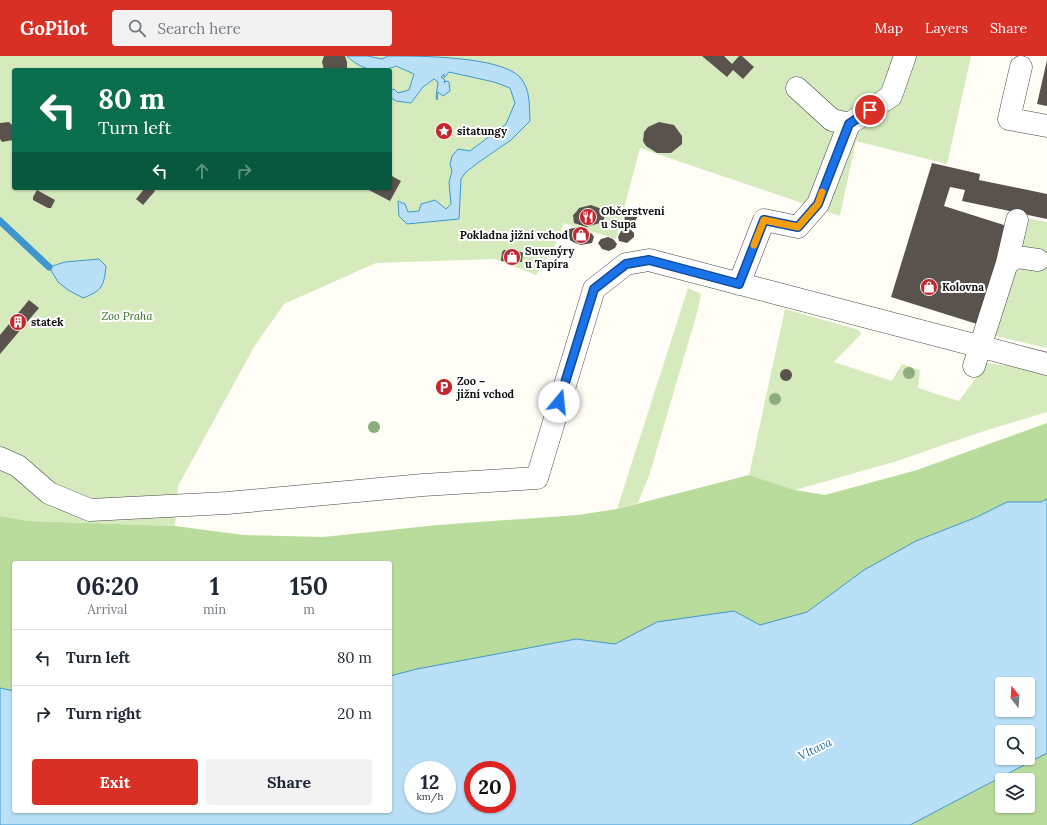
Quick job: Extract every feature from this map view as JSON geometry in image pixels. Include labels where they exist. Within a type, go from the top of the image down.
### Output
[{"type":"lane","points":[[739,284],[764,220],[798,227],[818,204],[849,124],[891,96],[905,56]]},
{"type":"lane","points":[[1021,68],[1009,119],[1047,126]]},
{"type":"lane","points":[[797,88],[832,120],[849,124]]},
{"type":"lane","points":[[977,357],[1007,263],[1017,220]]},
{"type":"lane","points":[[1007,263],[1017,257],[1038,260]]},
{"type":"lane","points":[[0,458],[18,466],[49,493],[90,510],[213,504],[423,485],[537,478],[594,289],[626,264],[649,260],[739,284],[977,357],[1047,364]]},
{"type":"green space","name":"Zoo Praha","points":[[0,56],[971,56],[947,164],[856,141],[840,216],[640,148],[616,239],[564,223],[555,245],[536,275],[495,259],[376,263],[284,304],[254,347],[178,486],[175,526],[29,521],[0,516]]},
{"type":"green space","points":[[1021,217],[1047,222],[1047,348],[992,335],[1015,251]]},
{"type":"green space","points":[[688,288],[701,294],[697,313],[649,476],[638,503],[617,509]]},
{"type":"green space","points":[[785,309],[859,330],[861,334],[834,362],[892,381],[902,364],[920,370],[918,388],[959,401],[987,363],[1047,371],[1047,412],[978,433],[897,461],[795,490],[749,475]]},
{"type":"green space","points":[[1047,423],[1047,499],[1041,502],[1007,502],[977,517],[916,541],[864,570],[807,612],[760,625],[734,611],[657,622],[615,644],[576,639],[417,669],[392,675],[392,561],[12,561],[12,691],[0,688],[0,516],[29,521],[175,526],[244,535],[323,537],[438,525],[578,515],[617,509],[749,475],[795,490],[825,495],[917,470]]},
{"type":"green space","points":[[1047,753],[1047,825],[910,825],[995,780],[995,813],[1035,813],[1035,773],[1009,773],[1024,765],[1035,765],[1035,759]]},
{"type":"water","points":[[347,56],[368,56],[382,59],[388,56],[419,56],[477,61],[510,70],[524,82],[529,98],[530,121],[511,140],[466,172],[461,179],[459,219],[407,224],[399,216],[398,201],[405,204],[408,212],[419,211],[421,204],[435,200],[446,209],[451,204],[449,182],[452,171],[450,164],[452,156],[458,149],[470,151],[506,124],[515,103],[510,88],[494,82],[449,72],[444,78],[444,74],[441,77],[445,80],[444,83],[446,81],[449,82],[450,91],[443,96],[438,92],[437,100],[438,82],[434,79],[423,87],[411,103],[396,101],[392,98],[392,90],[394,89],[398,93],[409,90],[414,74],[396,66],[389,68],[367,68],[352,61]]},
{"type":"water","points":[[99,259],[106,266],[103,283],[94,293],[83,298],[68,290],[58,282],[49,267],[65,262]]},
{"type":"water","name":"Vltava","points":[[1047,499],[1047,753],[1035,759],[1035,725],[995,725],[995,765],[1024,765],[1009,773],[995,773],[995,780],[910,825],[0,825],[0,688],[12,691],[12,813],[392,813],[392,675],[417,669],[576,639],[615,644],[657,622],[734,611],[760,625],[807,612],[864,570],[916,541],[977,517],[1007,502],[1041,502]]},
{"type":"building","points":[[324,56],[345,56],[347,68],[324,68],[322,62]]},
{"type":"building","points":[[702,56],[724,56],[732,64],[739,56],[742,56],[754,67],[743,79],[733,70],[727,77]]},
{"type":"building","points":[[1047,60],[1047,106],[1037,104]]},
{"type":"building","points":[[9,122],[12,125],[12,140],[2,142],[0,139],[0,123]]},
{"type":"building","points":[[659,122],[674,125],[682,136],[682,144],[671,153],[657,153],[646,146],[643,141],[644,132],[648,127]]},
{"type":"building","points":[[932,163],[980,174],[979,180],[1047,194],[1047,219],[962,201],[965,190],[950,187],[944,206],[1007,226],[977,324],[891,297]]},
{"type":"building","points":[[392,176],[401,181],[390,201],[369,190],[392,190]]},
{"type":"building","points":[[37,190],[55,200],[51,208],[48,208],[33,200]]},
{"type":"building","points":[[143,190],[155,191],[143,205],[136,199]]},
{"type":"building","name":"Občerstvení u Supa","points":[[591,205],[602,209],[605,214],[604,219],[600,223],[586,227],[574,223],[573,215],[579,208]]},
{"type":"building","points":[[632,207],[637,210],[638,215],[636,220],[629,225],[625,222],[624,214],[627,209]]},
{"type":"building","points":[[579,227],[592,234],[594,237],[592,243],[581,245],[568,239],[566,232],[569,229]]},
{"type":"building","points":[[630,229],[634,233],[634,237],[627,243],[619,241],[618,237],[621,231]]},
{"type":"building","points":[[608,237],[613,239],[617,244],[615,248],[609,251],[602,249],[598,243],[601,239]]},
{"type":"building","name":"Suvenýry u Tapíra","points":[[504,250],[523,253],[522,262],[501,261],[502,252]]},
{"type":"building","name":"statek","points":[[29,300],[39,308],[0,354],[0,335]]},
{"type":"building","points":[[784,369],[788,369],[792,375],[788,381],[784,381],[780,377],[780,373]]},
{"type":"waterway","points":[[0,221],[49,267]]},
{"type":"slow traffic","points":[[754,245],[764,220],[798,227],[818,204],[822,192]]},
{"type":"place","name":"sitatungy","points":[[444,131]]},
{"type":"place","name":"Občerstvení u Supa","points":[[588,217]]},
{"type":"place","name":"Pokladna jižní vchod","points":[[581,235]]},
{"type":"place","name":"Suvenýry u Tapíra","points":[[512,257]]},
{"type":"place","name":"Kolovna","points":[[929,287]]},
{"type":"place","name":"statek","points":[[18,322]]},
{"type":"place","name":"Zoo – jižní vchod","points":[[444,387]]},
{"type":"route","points":[[559,402],[594,289],[626,264],[649,260],[739,284],[764,220],[798,227],[818,204],[849,124],[870,110]]}]
